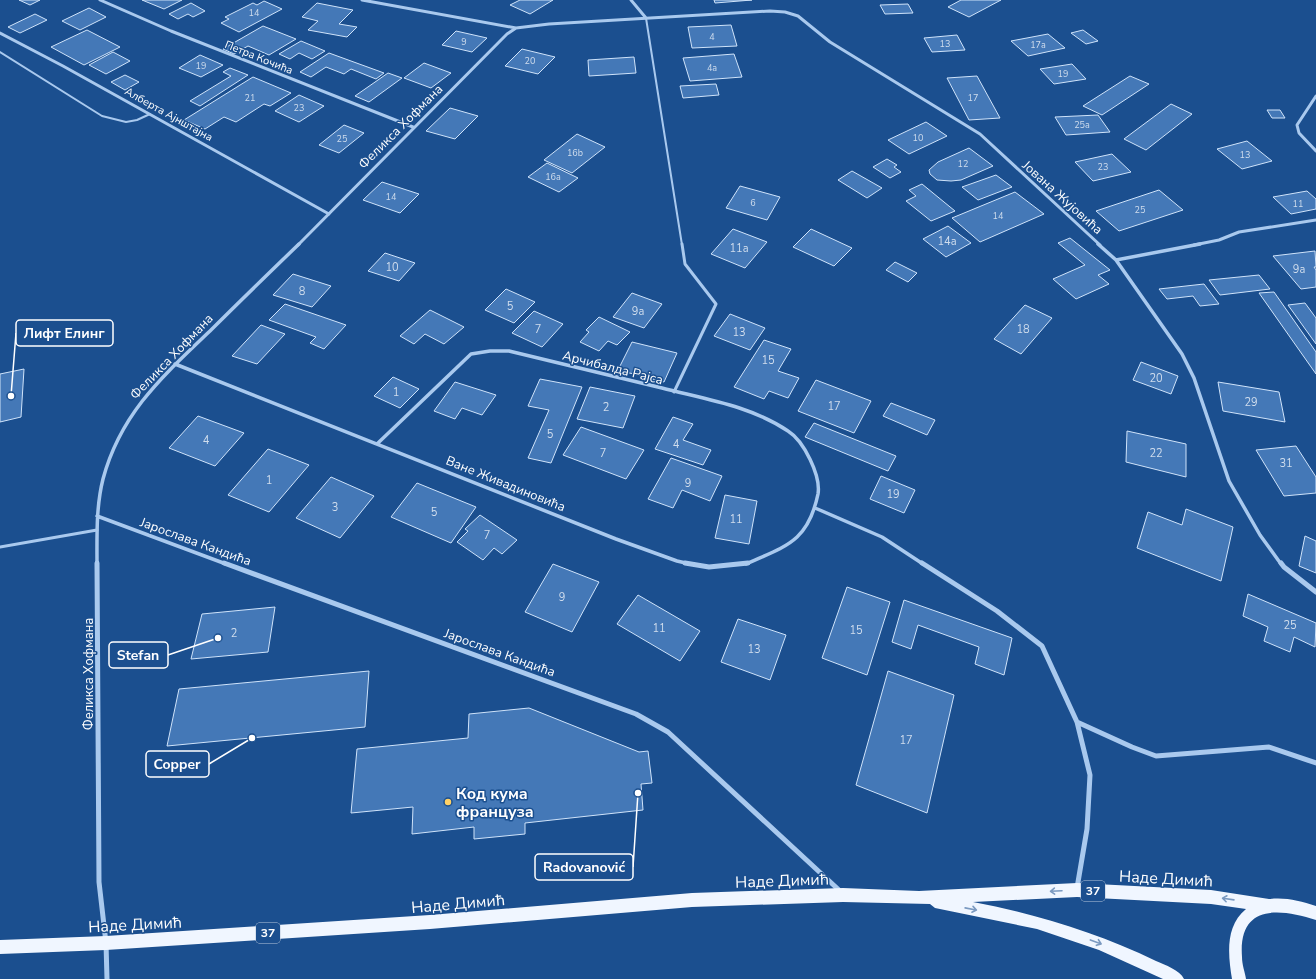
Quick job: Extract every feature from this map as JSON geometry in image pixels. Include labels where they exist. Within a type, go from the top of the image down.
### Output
[{"type":"main road","name":"Наде Димић","points":[[0,947],[106,943],[430,922],[692,900],[844,895],[919,898],[1077,890],[1212,897],[1267,905]]},
{"type":"main road","name":"Наде Димић","points":[[919,898],[1049,926],[1117,950],[1156,967],[1177,979]]},
{"type":"main road","name":"37","points":[[1238,979],[1234,962],[1234,941],[1240,925],[1251,912],[1267,905],[1288,904],[1300,906],[1316,913]]},
{"type":"street","name":"Петра Кочића","points":[[100,0],[171,31],[412,127]]},
{"type":"street","points":[[362,0],[516,28],[549,24],[646,18]]},
{"type":"street","points":[[631,0],[646,18]]},
{"type":"street","name":"Јована Жујовића","points":[[646,18],[770,11],[785,12],[798,16],[830,42],[980,134],[1116,260],[1182,354],[1194,378],[1229,481],[1260,535],[1284,567],[1316,592]]},
{"type":"street","name":"Феликса Хофмана","points":[[107,979],[106,943],[99,882],[97,516],[106,469],[119,438],[135,409],[154,385],[329,214],[412,127],[507,34],[516,28]]},
{"type":"street","name":"Алберта Ајнштајна","points":[[0,33],[150,114],[329,214]]},
{"type":"street","points":[[1316,96],[1297,125],[1299,133],[1316,151]]},
{"type":"street","points":[[1116,260],[1219,240],[1239,232],[1316,220]]},
{"type":"street","name":"Арчибалда Рајса","points":[[378,443],[471,354],[483,350],[509,352],[730,405],[766,418],[790,432],[809,455],[818,488],[815,508]]},
{"type":"street","name":"Ване Живадиновића","points":[[175,364],[378,443],[640,549],[676,561],[709,567],[746,564],[790,544],[805,529],[815,508]]},
{"type":"street","points":[[815,508],[882,537],[998,611],[1042,646],[1077,722],[1090,775],[1088,829],[1077,890]]},
{"type":"street","name":"Јарослава Кандића","points":[[97,516],[636,714],[668,732],[844,895]]},
{"type":"street","points":[[1077,722],[1132,747],[1156,756],[1269,747],[1316,763]]},
{"type":"lane","points":[[646,18],[685,264],[716,304],[674,392]]},
{"type":"lane","points":[[0,52],[102,116],[120,122],[131,122],[150,114]]},
{"type":"lane","points":[[0,547],[97,530]]},
{"type":"building","points":[[19,0],[40,0],[30,5]]},
{"type":"building","points":[[142,0],[182,0],[164,9]]},
{"type":"building","points":[[520,0],[553,0],[530,14],[510,5]]},
{"type":"building","points":[[714,0],[752,0],[715,3]]},
{"type":"building","points":[[961,0],[1001,0],[969,17],[948,7]]},
{"type":"building","points":[[264,1],[282,9],[239,32],[221,23],[229,19],[225,17],[253,3],[257,5]]},
{"type":"building","points":[[191,3],[205,11],[193,17],[188,14],[178,19],[169,14]]},
{"type":"building","points":[[317,3],[353,10],[339,24],[357,27],[347,37],[308,30],[318,21],[302,17]]},
{"type":"building","points":[[908,4],[913,13],[885,14],[880,5]]},
{"type":"building","points":[[89,8],[106,17],[80,30],[62,21]]},
{"type":"building","points":[[35,14],[47,20],[20,33],[8,27]]},
{"type":"building","points":[[731,25],[737,46],[692,48],[688,27]]},
{"type":"building","points":[[263,26],[296,39],[269,55],[248,46],[234,54],[223,49]]},
{"type":"building","points":[[87,30],[120,47],[84,65],[51,47]]},
{"type":"building","points":[[1083,30],[1098,41],[1086,44],[1071,33]]},
{"type":"building","points":[[456,31],[487,38],[472,52],[442,45]]},
{"type":"building","points":[[1048,34],[1065,48],[1028,56],[1011,41]]},
{"type":"building","points":[[957,35],[965,50],[932,52],[924,38]]},
{"type":"building","points":[[301,41],[325,51],[312,59],[299,53],[290,59],[279,54]]},
{"type":"building","points":[[522,49],[555,57],[538,74],[505,66]]},
{"type":"building","points":[[113,52],[130,61],[106,74],[89,65]]},
{"type":"building","points":[[329,53],[384,73],[376,79],[351,69],[344,74],[326,67],[311,77],[300,72]]},
{"type":"building","points":[[734,54],[742,77],[690,81],[683,58]]},
{"type":"building","points":[[200,55],[223,65],[201,77],[179,68]]},
{"type":"building","points":[[634,57],[636,73],[589,76],[588,60]]},
{"type":"building","points":[[424,63],[451,73],[431,88],[404,78]]},
{"type":"building","points":[[1072,64],[1086,79],[1054,84],[1040,69]]},
{"type":"building","points":[[230,68],[248,75],[200,106],[190,101],[231,76],[223,72]]},
{"type":"building","points":[[388,73],[402,78],[369,102],[355,96]]},
{"type":"building","points":[[125,75],[139,82],[125,90],[111,82]]},
{"type":"building","points":[[977,76],[1000,118],[969,120],[947,78]]},
{"type":"building","points":[[1130,76],[1149,84],[1102,115],[1083,106]]},
{"type":"building","points":[[253,77],[291,93],[270,106],[264,104],[236,122],[224,117],[205,129],[184,120]]},
{"type":"building","points":[[716,84],[719,95],[683,98],[680,86]]},
{"type":"building","points":[[299,95],[324,106],[299,122],[275,111]]},
{"type":"building","points":[[1171,104],[1192,114],[1146,150],[1124,139]]},
{"type":"building","points":[[450,108],[478,116],[455,139],[426,131]]},
{"type":"building","points":[[1267,110],[1280,110],[1285,118],[1272,118]]},
{"type":"building","points":[[1098,115],[1110,132],[1066,135],[1055,117]]},
{"type":"building","points":[[926,122],[947,136],[909,154],[888,140]]},
{"type":"building","points":[[344,125],[364,133],[339,153],[319,145]]},
{"type":"building","points":[[577,134],[605,147],[572,173],[544,160]]},
{"type":"building","points":[[1247,141],[1272,161],[1242,169],[1217,149]]},
{"type":"building","points":[[969,148],[993,166],[961,180],[937,180],[930,174],[929,170],[938,162]]},
{"type":"building","points":[[1112,154],[1131,172],[1093,181],[1075,162]]},
{"type":"building","points":[[887,159],[897,165],[894,167],[901,172],[890,178],[873,167]]},
{"type":"building","points":[[547,163],[578,178],[559,192],[528,177]]},
{"type":"building","points":[[852,171],[882,188],[867,198],[838,180]]},
{"type":"building","points":[[996,175],[1012,187],[978,200],[962,187]]},
{"type":"building","points":[[382,182],[419,194],[400,213],[363,200]]},
{"type":"building","points":[[922,184],[955,211],[931,221],[906,201],[916,196],[909,190]]},
{"type":"building","points":[[740,186],[780,197],[767,220],[726,208]]},
{"type":"building","points":[[1159,190],[1183,210],[1119,231],[1096,211]]},
{"type":"building","points":[[1307,191],[1316,199],[1316,209],[1291,214],[1273,197]]},
{"type":"building","points":[[1015,192],[1044,214],[980,242],[952,218]]},
{"type":"building","points":[[948,226],[971,243],[946,257],[923,239]]},
{"type":"building","points":[[733,229],[767,242],[745,268],[711,254]]},
{"type":"building","points":[[811,229],[852,248],[834,266],[793,247]]},
{"type":"building","points":[[1070,238],[1110,270],[1098,275],[1109,284],[1076,299],[1053,279],[1085,265],[1058,243]]},
{"type":"building","points":[[1315,251],[1316,267],[1314,267],[1316,270],[1316,287],[1301,289],[1273,256]]},
{"type":"building","points":[[385,253],[415,263],[399,281],[368,271]]},
{"type":"building","points":[[895,262],[917,273],[908,282],[886,270]]},
{"type":"building","points":[[293,274],[331,286],[312,307],[273,295]]},
{"type":"building","points":[[1259,275],[1270,289],[1220,295],[1209,280]]},
{"type":"building","points":[[1204,284],[1219,304],[1200,306],[1193,296],[1167,299],[1159,289]]},
{"type":"building","points":[[506,289],[535,302],[514,323],[485,310]]},
{"type":"building","points":[[1274,292],[1316,352],[1316,374],[1259,293]]},
{"type":"building","points":[[632,293],[662,304],[644,328],[613,317]]},
{"type":"building","points":[[1305,303],[1316,318],[1316,344],[1288,305]]},
{"type":"building","points":[[285,304],[346,325],[324,349],[310,343],[316,337],[269,320]]},
{"type":"building","points":[[1025,305],[1052,318],[1021,354],[994,339]]},
{"type":"building","points":[[430,310],[464,327],[444,344],[425,334],[414,344],[400,336]]},
{"type":"building","points":[[534,311],[563,324],[542,347],[512,333]]},
{"type":"building","points":[[730,314],[765,328],[750,350],[714,336]]},
{"type":"building","points":[[599,317],[630,332],[617,345],[608,341],[599,351],[580,342],[589,332],[586,330]]},
{"type":"building","points":[[261,325],[285,334],[257,364],[232,356]]},
{"type":"building","points":[[764,340],[791,349],[778,371],[799,378],[788,398],[769,391],[764,399],[734,387]]},
{"type":"building","points":[[632,342],[677,353],[664,382],[618,370]]},
{"type":"building","points":[[1141,362],[1178,376],[1171,394],[1133,380]]},
{"type":"building","points":[[24,369],[21,417],[0,422],[0,374]]},
{"type":"building","points":[[393,377],[419,389],[400,408],[374,396]]},
{"type":"building","points":[[540,379],[582,387],[551,463],[528,458],[549,410],[528,406]]},
{"type":"building","points":[[816,380],[871,401],[854,433],[798,411]]},
{"type":"building","points":[[455,382],[496,395],[482,415],[462,408],[455,419],[434,411]]},
{"type":"building","points":[[1218,382],[1279,392],[1285,422],[1223,411]]},
{"type":"building","points":[[590,387],[635,396],[623,428],[577,419]]},
{"type":"building","points":[[891,403],[935,420],[927,435],[883,416]]},
{"type":"building","points":[[198,416],[244,433],[215,466],[169,448]]},
{"type":"building","points":[[673,417],[693,424],[683,440],[711,450],[703,465],[655,449]]},
{"type":"building","points":[[814,423],[896,456],[888,471],[805,437]]},
{"type":"building","points":[[581,427],[644,450],[626,479],[563,455]]},
{"type":"building","points":[[1127,431],[1186,444],[1186,477],[1126,462]]},
{"type":"building","points":[[1296,446],[1316,477],[1316,493],[1284,496],[1256,450]]},
{"type":"building","points":[[268,449],[309,465],[269,512],[228,495]]},
{"type":"building","points":[[671,458],[722,476],[710,501],[682,490],[673,508],[648,499]]},
{"type":"building","points":[[881,476],[915,490],[904,513],[870,499]]},
{"type":"building","points":[[331,477],[374,496],[340,538],[296,518]]},
{"type":"building","points":[[417,483],[476,507],[451,543],[391,517]]},
{"type":"building","points":[[725,495],[757,501],[749,544],[715,538]]},
{"type":"building","points":[[1186,509],[1233,527],[1221,581],[1137,548],[1148,512],[1182,525]]},
{"type":"building","points":[[480,515],[517,540],[502,554],[494,548],[483,560],[457,542],[468,531],[465,529]]},
{"type":"building","points":[[1305,536],[1316,541],[1316,573],[1299,566]]},
{"type":"building","points":[[553,564],[599,582],[572,632],[525,612]]},
{"type":"building","points":[[847,587],[890,602],[867,675],[822,658]]},
{"type":"building","points":[[1248,594],[1316,623],[1315,647],[1294,637],[1290,652],[1264,641],[1268,627],[1243,616]]},
{"type":"building","points":[[638,595],[700,631],[680,661],[617,624]]},
{"type":"building","points":[[904,600],[1012,638],[1004,675],[975,664],[979,647],[918,625],[911,649],[892,642]]},
{"type":"building","points":[[275,607],[268,652],[191,659],[202,614]]},
{"type":"building","points":[[738,619],[786,635],[770,680],[721,662]]},
{"type":"building","points":[[369,671],[365,727],[167,746],[179,689]]},
{"type":"building","points":[[888,671],[954,695],[927,813],[856,785]]},
{"type":"building","points":[[529,708],[639,752],[648,751],[652,783],[641,784],[643,810],[525,823],[525,834],[474,839],[474,827],[412,834],[413,807],[351,813],[357,749],[468,738],[469,714]]},
{"type":"place","name":"Лифт Елинг","points":[[11,396]]},
{"type":"place","name":"Stefan","points":[[218,638]]},
{"type":"place","name":"Copper","points":[[252,738]]},
{"type":"place","name":"Radovanović","points":[[638,793]]},
{"type":"place","name":"Код кума француза","points":[[448,802]]}]
